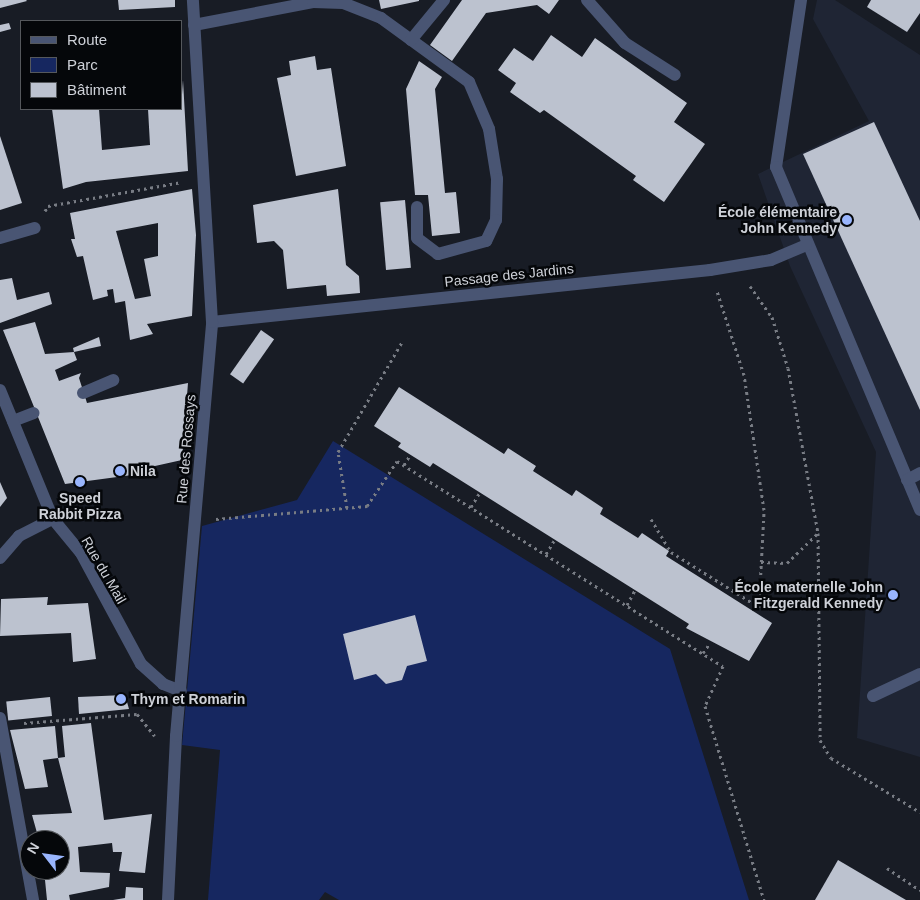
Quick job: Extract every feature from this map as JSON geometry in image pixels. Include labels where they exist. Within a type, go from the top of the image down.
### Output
[{"type":"street","name":"Rue des Rossays","points":[[168,900],[176,736],[212,322],[193,0]]},
{"type":"street","points":[[411,40],[444,0]]},
{"type":"street","points":[[587,0],[625,43],[675,75]]},
{"type":"street","points":[[801,0],[776,167],[806,244],[920,510]]},
{"type":"street","points":[[194,24],[334,2],[381,18],[469,82],[489,129],[497,179],[496,220],[486,241],[466,250],[438,254],[425,248],[417,238],[417,207]]},
{"type":"street","points":[[0,238],[34,228]]},
{"type":"street","name":"Passage des Jardins","points":[[212,322],[710,270],[772,260],[806,244]]},
{"type":"street","points":[[83,393],[113,380]]},
{"type":"street","name":"Rue du Mail","points":[[0,390],[53,519],[80,553],[141,664],[163,684],[181,691]]},
{"type":"street","points":[[13,421],[34,413]]},
{"type":"street","points":[[907,480],[920,473]]},
{"type":"street","points":[[0,558],[19,536],[53,519]]},
{"type":"street","points":[[873,696],[920,674]]},
{"type":"street","points":[[0,722],[32,900]]},
{"type":"path","points":[[34,228],[48,206],[203,178]]},
{"type":"path","points":[[735,265],[772,317],[788,368],[818,533],[820,740],[831,758],[920,812]]},
{"type":"path","points":[[651,519],[671,552],[759,607],[764,510],[744,375],[710,270]]},
{"type":"path","points":[[347,508],[338,452],[402,342]]},
{"type":"path","points":[[404,465],[410,455]]},
{"type":"path","points":[[195,521],[367,506],[398,461],[704,653],[723,666],[705,706],[764,900]]},
{"type":"path","points":[[471,507],[480,492]]},
{"type":"path","points":[[761,562],[787,563],[818,533]]},
{"type":"path","points":[[546,554],[555,540]]},
{"type":"path","points":[[627,605],[635,590]]},
{"type":"path","points":[[704,653],[710,643]]},
{"type":"path","points":[[0,722],[137,714],[151,736],[176,736]]},
{"type":"path","points":[[887,868],[920,890]]},
{"type":"shaded area","name":"École élémentaire John Kennedy","points":[[817,0],[835,0],[920,55],[920,757],[857,738],[876,452],[790,266],[758,174],[869,121],[813,19]]},
{"type":"green space","points":[[333,441],[670,649],[749,900],[339,900],[325,892],[319,900],[208,900],[220,750],[182,745],[202,526],[297,500]]},
{"type":"building","points":[[0,0],[26,0],[27,1],[0,8]]},
{"type":"building","points":[[118,0],[175,0],[175,7],[119,10]]},
{"type":"building","points":[[379,0],[419,0],[419,1],[381,9]]},
{"type":"building","points":[[462,0],[559,0],[549,14],[537,5],[486,13],[452,61],[430,45]]},
{"type":"building","points":[[871,0],[920,0],[920,13],[907,32],[867,7]]},
{"type":"building","points":[[9,23],[11,29],[0,32],[0,25]]},
{"type":"building","points":[[551,35],[582,57],[595,38],[687,103],[674,122],[705,144],[664,202],[633,180],[636,176],[544,110],[540,113],[510,92],[516,83],[498,70],[514,48],[533,61]]},
{"type":"building","points":[[315,56],[317,70],[331,68],[346,166],[296,176],[277,78],[291,75],[289,61]]},
{"type":"building","points":[[419,61],[442,77],[435,89],[445,193],[456,192],[460,233],[432,236],[428,195],[415,195],[406,89]]},
{"type":"building","points":[[183,80],[188,171],[86,182],[63,189],[52,110],[99,110],[102,150],[150,145],[148,110],[182,110]]},
{"type":"building","points":[[874,122],[920,221],[920,410],[803,154]]},
{"type":"building","points":[[0,136],[22,203],[0,210]]},
{"type":"building","points":[[192,189],[196,235],[192,316],[147,324],[153,334],[130,340],[125,301],[115,303],[113,289],[107,290],[108,296],[93,300],[83,256],[77,257],[71,239],[75,239],[70,213]],"holes":[[[158,223],[158,256],[144,259],[151,296],[135,299],[116,231]]]},
{"type":"building","points":[[338,189],[346,265],[359,276],[360,293],[327,296],[326,285],[287,289],[283,250],[274,241],[257,243],[253,205]]},
{"type":"building","points":[[405,200],[411,268],[386,270],[380,202]]},
{"type":"building","points":[[12,278],[17,300],[49,292],[52,304],[0,323],[0,280]]},
{"type":"building","points":[[35,322],[45,354],[74,352],[77,360],[55,370],[59,381],[81,373],[79,378],[87,403],[188,383],[182,460],[146,468],[147,473],[65,484],[3,330]]},
{"type":"building","points":[[261,330],[274,339],[243,383],[230,374]]},
{"type":"building","points":[[99,337],[101,346],[74,352],[73,348]]},
{"type":"building","points":[[399,387],[504,454],[508,448],[536,466],[533,471],[572,496],[576,490],[603,508],[600,514],[638,538],[642,533],[669,551],[666,556],[772,623],[749,661],[686,628],[689,624],[433,463],[430,467],[398,447],[401,443],[374,426]]},
{"type":"building","points":[[0,482],[7,498],[0,507]]},
{"type":"building","points":[[48,597],[47,605],[88,603],[96,659],[73,662],[71,633],[0,636],[1,599]]},
{"type":"building","points":[[415,615],[427,661],[407,666],[402,680],[386,684],[376,674],[354,680],[343,634]]},
{"type":"building","points":[[125,695],[129,709],[79,714],[78,697]]},
{"type":"building","points":[[50,697],[52,716],[8,720],[6,702]]},
{"type":"building","points":[[91,723],[104,820],[152,814],[145,873],[119,871],[122,852],[113,852],[112,843],[78,847],[80,872],[110,873],[109,887],[69,895],[70,900],[47,900],[45,880],[70,880],[70,830],[36,830],[32,815],[72,813],[58,758],[65,757],[62,726]]},
{"type":"building","points":[[55,726],[58,758],[43,760],[48,787],[25,789],[10,730]]},
{"type":"building","points":[[838,860],[906,900],[815,900]]},
{"type":"building","points":[[126,887],[143,888],[143,900],[113,900],[125,898]]},
{"type":"place","name":"École élémentaire John Kennedy","points":[[847,220]]},
{"type":"place","name":"Nila","points":[[120,471]]},
{"type":"place","name":"Speed Rabbit Pizza","points":[[80,482]]},
{"type":"place","name":"École maternelle John Fitzgerald Kennedy","points":[[893,595]]},
{"type":"place","name":"Thym et Romarin","points":[[121,699]]}]
